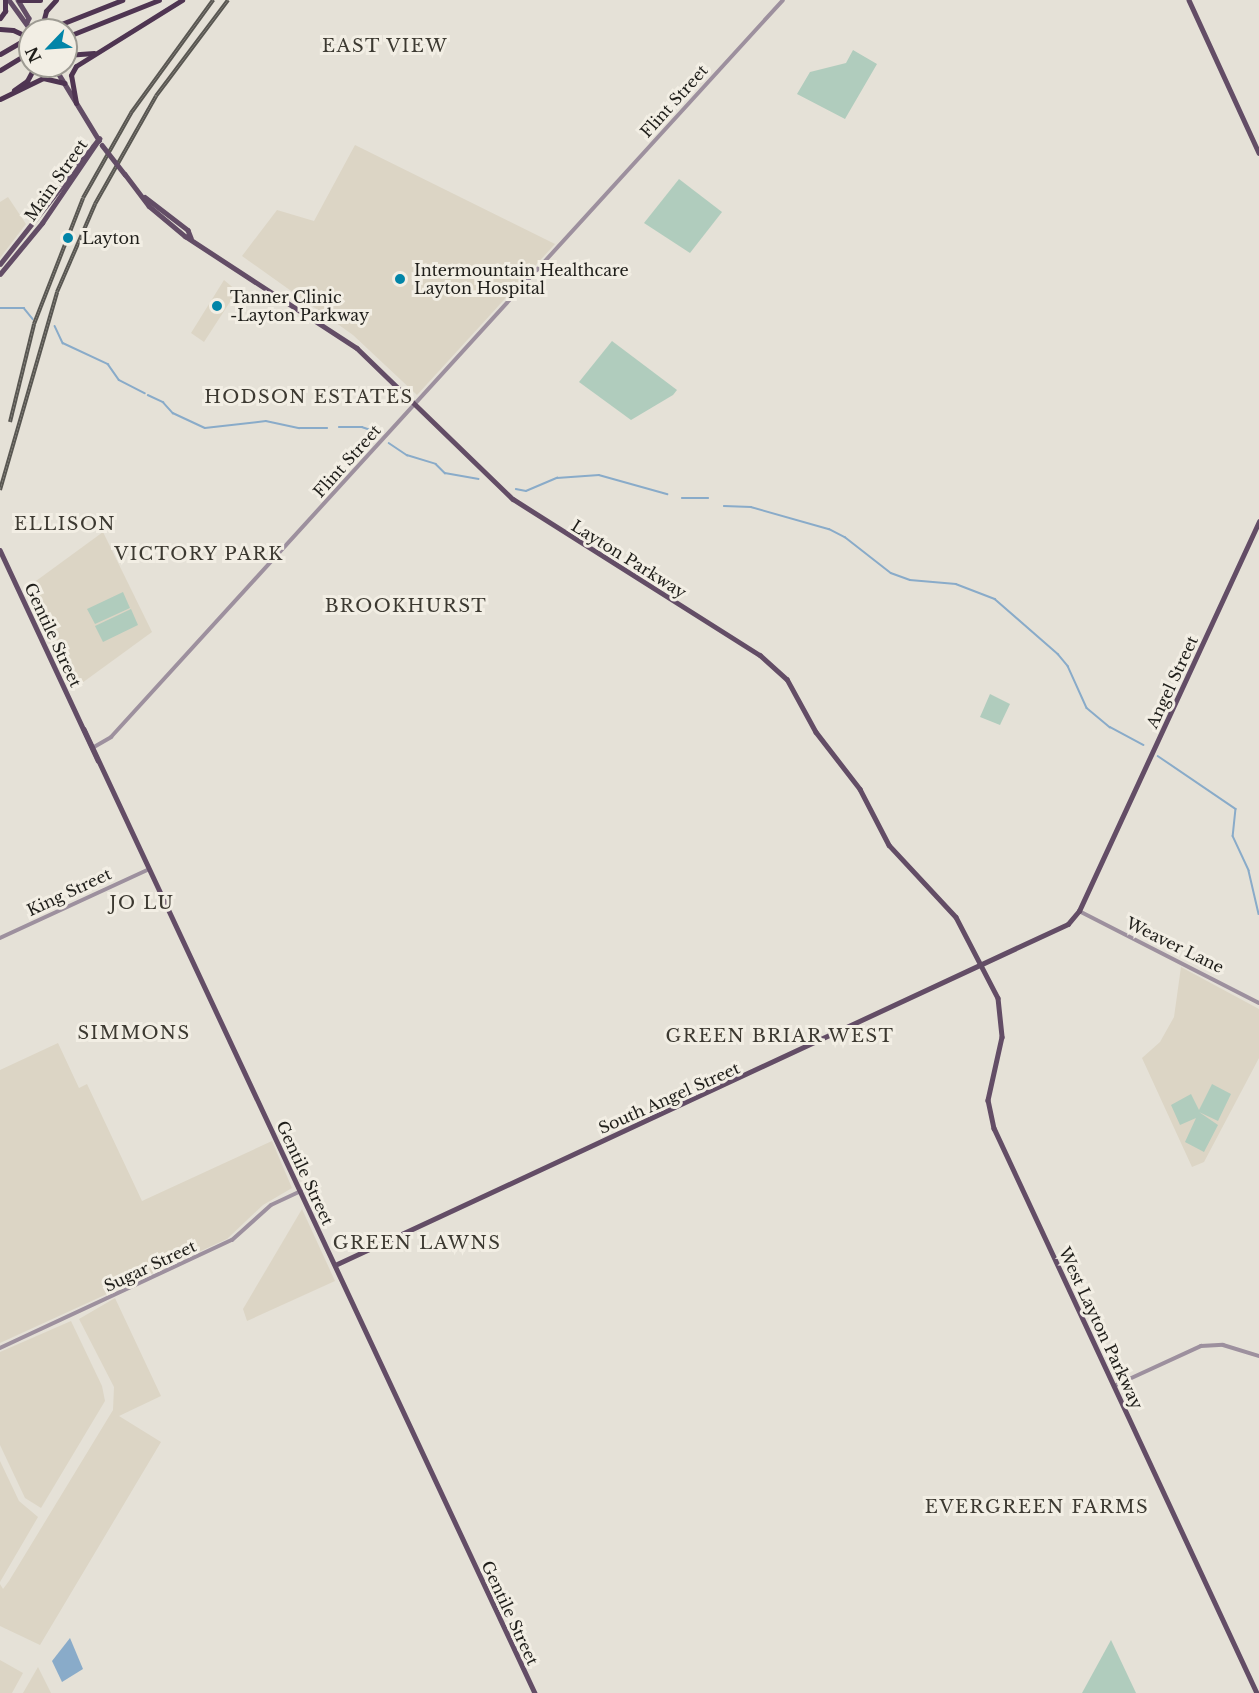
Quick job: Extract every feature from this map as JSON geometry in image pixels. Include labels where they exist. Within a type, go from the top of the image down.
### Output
[{"type":"highway","points":[[0,18],[5,11],[7,0]]},
{"type":"highway","points":[[19,0],[40,0]]},
{"type":"highway","points":[[45,18],[57,0]]},
{"type":"highway","points":[[75,18],[122,0]]},
{"type":"highway","points":[[78,32],[159,0]]},
{"type":"highway","points":[[76,103],[73,69],[182,0]]},
{"type":"highway","points":[[0,29],[18,32]]},
{"type":"highway","points":[[0,54],[18,44]]},
{"type":"highway","points":[[78,55],[85,56],[110,46]]},
{"type":"highway","points":[[0,70],[18,59]]},
{"type":"highway","points":[[0,99],[24,83],[27,78]]},
{"type":"highway","points":[[0,99],[43,78],[64,83]]},
{"type":"main road","points":[[7,0],[22,18]]},
{"type":"main road","points":[[19,0],[29,18]]},
{"type":"main road","points":[[1189,0],[1259,153]]},
{"type":"main road","name":"Layton Parkway","points":[[61,78],[102,145],[166,221],[338,334],[416,403],[513,499],[777,668],[794,689],[816,732],[860,789],[886,840],[956,917],[982,965]]},
{"type":"main road","name":"Main Street","points":[[0,264],[99,139]]},
{"type":"main road","name":"Main Street","points":[[0,274],[42,223],[99,139]]},
{"type":"main road","name":"Angel Street","points":[[1106,853],[1259,522]]},
{"type":"main road","name":"Gentile Street","points":[[0,550],[534,1693]]},
{"type":"main road","name":"Gentile Street","points":[[84,730],[94,747],[98,760]]},
{"type":"main road","name":"South Angel Street","points":[[335,1265],[1054,933],[1079,912],[1106,853]]},
{"type":"main road","name":"West Layton Parkway","points":[[982,965],[998,998],[1003,1025],[990,1087],[989,1113],[1257,1693]]},
{"type":"street","name":"Flint Street","points":[[94,747],[111,737],[783,0]]},
{"type":"street","name":"King Street","points":[[0,938],[149,869]]},
{"type":"street","name":"Weaver Lane","points":[[1079,912],[1259,1003]]},
{"type":"street","name":"Sugar Street","points":[[0,1348],[232,1240],[271,1205],[301,1191]]},
{"type":"street","points":[[1114,1386],[1202,1346],[1223,1345],[1259,1356]]},
{"type":"shaded area","name":"Intermountain Healthcare Layton Hospital","points":[[355,145],[555,244],[417,395],[353,335],[242,256],[277,210],[314,221]]},
{"type":"shaded area","points":[[8,197],[26,224],[0,258],[0,202]]},
{"type":"shaded area","name":"Tanner Clinic -Layton Parkway","points":[[224,280],[237,291],[204,342],[191,333]]},
{"type":"shaded area","points":[[103,532],[152,632],[71,691],[25,589]]},
{"type":"shaded area","points":[[1181,967],[1259,1009],[1259,1058],[1204,1162],[1192,1167],[1142,1058],[1160,1042],[1174,1017]]},
{"type":"shaded area","points":[[58,1043],[79,1088],[87,1084],[142,1201],[272,1141],[292,1188],[263,1205],[227,1239],[0,1343],[0,1070]]},
{"type":"shaded area","points":[[302,1209],[335,1281],[247,1321],[243,1309]]},
{"type":"shaded area","points":[[115,1298],[161,1396],[119,1416],[161,1442],[40,1645],[0,1626],[0,1584],[3,1589],[9,1581],[113,1410],[114,1387],[79,1319]]},
{"type":"shaded area","points":[[71,1321],[102,1386],[105,1401],[41,1508],[25,1498],[0,1445],[0,1352]]},
{"type":"shaded area","points":[[0,1461],[19,1501],[38,1517],[0,1582]]},
{"type":"shaded area","points":[[0,1660],[23,1673],[12,1693],[0,1693]]},
{"type":"shaded area","points":[[38,1667],[51,1693],[23,1693]]},
{"type":"green space","points":[[853,50],[877,64],[845,119],[797,94],[810,72],[846,63]]},
{"type":"green space","points":[[679,179],[722,212],[690,253],[644,223]]},
{"type":"green space","points":[[612,341],[677,390],[673,395],[631,420],[579,382]]},
{"type":"green space","points":[[123,592],[130,608],[95,624],[87,609]]},
{"type":"green space","points":[[131,609],[138,625],[103,642],[95,626]]},
{"type":"green space","points":[[990,694],[1010,704],[1000,725],[980,717]]},
{"type":"green space","points":[[1212,1084],[1231,1094],[1218,1121],[1199,1112],[1218,1125],[1204,1152],[1185,1142],[1196,1118],[1180,1125],[1171,1105],[1191,1094],[1199,1110]]},
{"type":"green space","points":[[1111,1640],[1136,1693],[1082,1693]]},
{"type":"water","points":[[70,1638],[83,1669],[62,1682],[52,1661]]},
{"type":"waterway","points":[[0,308],[24,308],[33,319]]},
{"type":"waterway","points":[[55,326],[63,343],[108,364],[119,380],[145,393]]},
{"type":"waterway","points":[[148,395],[163,402],[173,413],[205,428],[266,421],[299,428],[327,428]]},
{"type":"waterway","points":[[339,427],[362,427],[379,433]]},
{"type":"waterway","points":[[389,443],[407,455],[436,464],[445,473],[478,479]]},
{"type":"waterway","points":[[516,489],[526,491],[557,478],[599,475],[667,494]]},
{"type":"waterway","points":[[682,498],[708,498]]},
{"type":"waterway","points":[[724,506],[751,507],[829,529],[845,537],[891,573],[910,580],[956,584],[995,599],[1058,654],[1068,666],[1087,708],[1110,727],[1144,745]]},
{"type":"waterway","points":[[1158,756],[1236,809],[1233,836],[1249,871],[1259,914]]},
{"type":"railway","points":[[10,422],[34,324],[83,198],[131,113],[213,0]]},
{"type":"railway","points":[[0,490],[57,292],[95,204],[156,96],[228,0]]},
{"type":"place","name":"Layton","points":[[68,238]]},
{"type":"place","name":"Intermountain Healthcare Layton Hospital","points":[[400,279]]},
{"type":"place","name":"Tanner Clinic -Layton Parkway","points":[[217,306]]},
{"type":"district","name":"EAST VIEW","points":[[385,46]]},
{"type":"district","name":"HODSON ESTATES","points":[[309,397]]},
{"type":"district","name":"ELLISON","points":[[65,524]]},
{"type":"district","name":"VICTORY PARK","points":[[199,554]]},
{"type":"district","name":"BROOKHURST","points":[[406,606]]},
{"type":"district","name":"JO LU","points":[[142,903]]},
{"type":"district","name":"SIMMONS","points":[[134,1033]]},
{"type":"district","name":"GREEN BRIAR WEST","points":[[780,1036]]},
{"type":"district","name":"GREEN LAWNS","points":[[417,1243]]},
{"type":"district","name":"EVERGREEN FARMS","points":[[1037,1507]]}]
